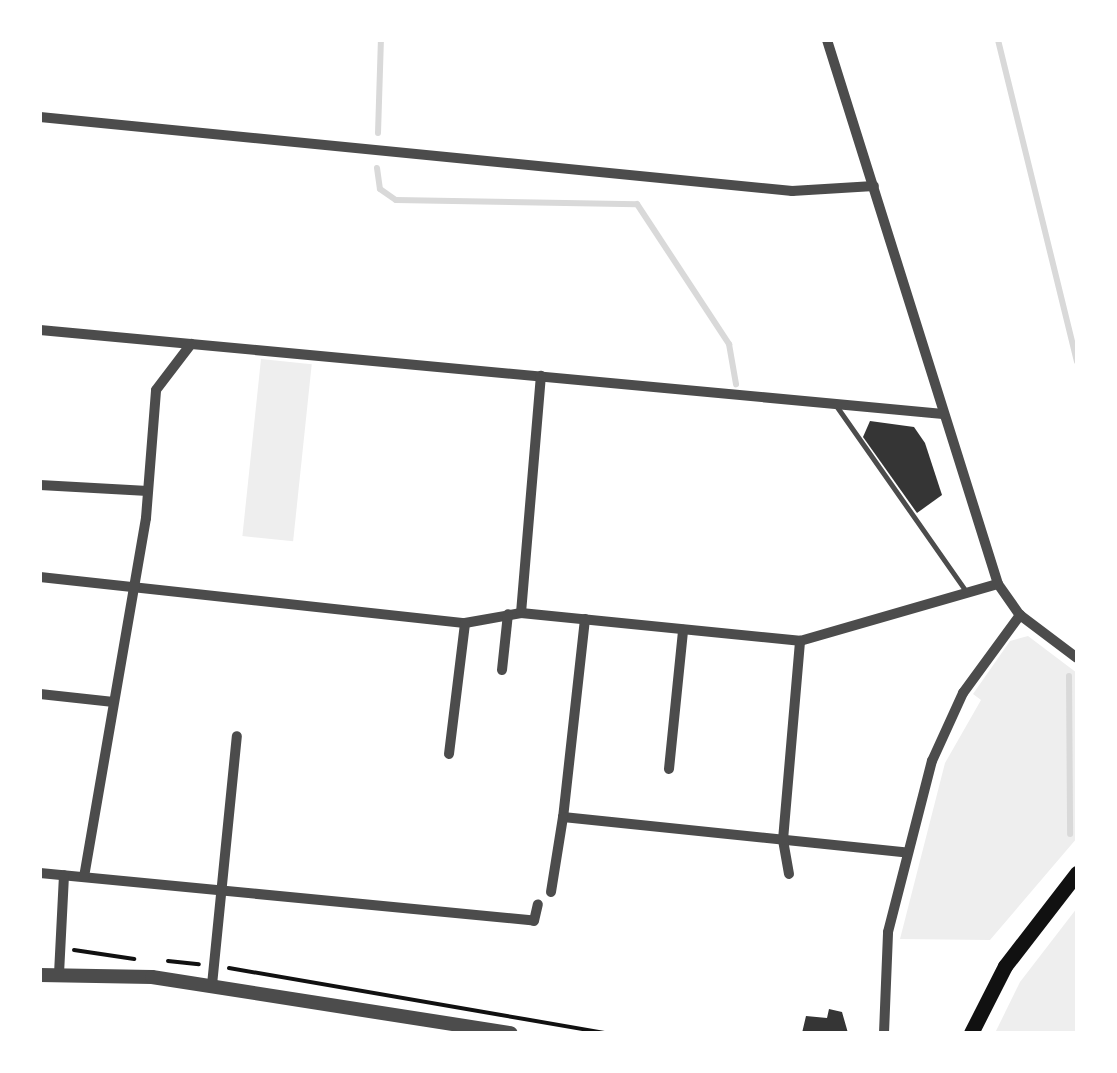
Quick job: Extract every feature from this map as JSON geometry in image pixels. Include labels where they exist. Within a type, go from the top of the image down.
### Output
[{"type":"main road","points":[[971,1033],[1005,966],[1077,873]]},
{"type":"street","points":[[827,40],[998,584],[1020,615],[1077,658]]},
{"type":"street","points":[[40,117],[792,191],[874,186]]},
{"type":"street","points":[[40,330],[944,414]]},
{"type":"street","points":[[84,877],[134,591],[148,491],[156,390],[191,344]]},
{"type":"street","points":[[521,612],[542,376]]},
{"type":"street","points":[[40,485],[148,491]]},
{"type":"street","points":[[40,577],[134,591],[465,622],[521,612],[800,641],[998,584]]},
{"type":"street","points":[[502,670],[508,614]]},
{"type":"street","points":[[884,1033],[886,946],[904,852],[948,719],[1020,615]]},
{"type":"street","points":[[552,892],[585,619]]},
{"type":"street","points":[[449,754],[465,622]]},
{"type":"street","points":[[669,769],[684,630]]},
{"type":"street","points":[[790,874],[782,840],[800,641]]},
{"type":"street","points":[[40,694],[114,702]]},
{"type":"street","points":[[212,986],[237,736]]},
{"type":"street","points":[[564,817],[904,852]]},
{"type":"street","points":[[40,873],[534,921],[538,904]]},
{"type":"street","points":[[59,974],[64,875]]},
{"type":"street","points":[[40,976],[59,974],[212,986],[511,1033]]},
{"type":"lane","points":[[834,404],[968,593]]},
{"type":"path","points":[[65,947],[204,964]]},
{"type":"path","points":[[226,968],[604,1033]]},
{"type":"shaded area","points":[[261,359],[312,364],[293,541],[242,536]]},
{"type":"shaded area","points":[[1028,636],[1077,673],[1077,838],[990,940],[900,939],[945,763],[981,700],[973,694],[1010,641]]},
{"type":"shaded area","points":[[1077,908],[1077,1033],[995,1033],[1020,982]]},
{"type":"building","points":[[870,421],[914,427],[925,443],[942,495],[917,513],[863,437]]},
{"type":"building","points":[[829,1009],[842,1012],[848,1033],[802,1033],[806,1016],[827,1018]]},
{"type":"waterway","points":[[378,133],[381,40]]},
{"type":"waterway","points":[[998,40],[1077,361]]},
{"type":"waterway","points":[[377,168],[380,189],[396,200],[637,204],[729,344],[736,384]]},
{"type":"waterway","points":[[1069,676],[1070,834]]}]
